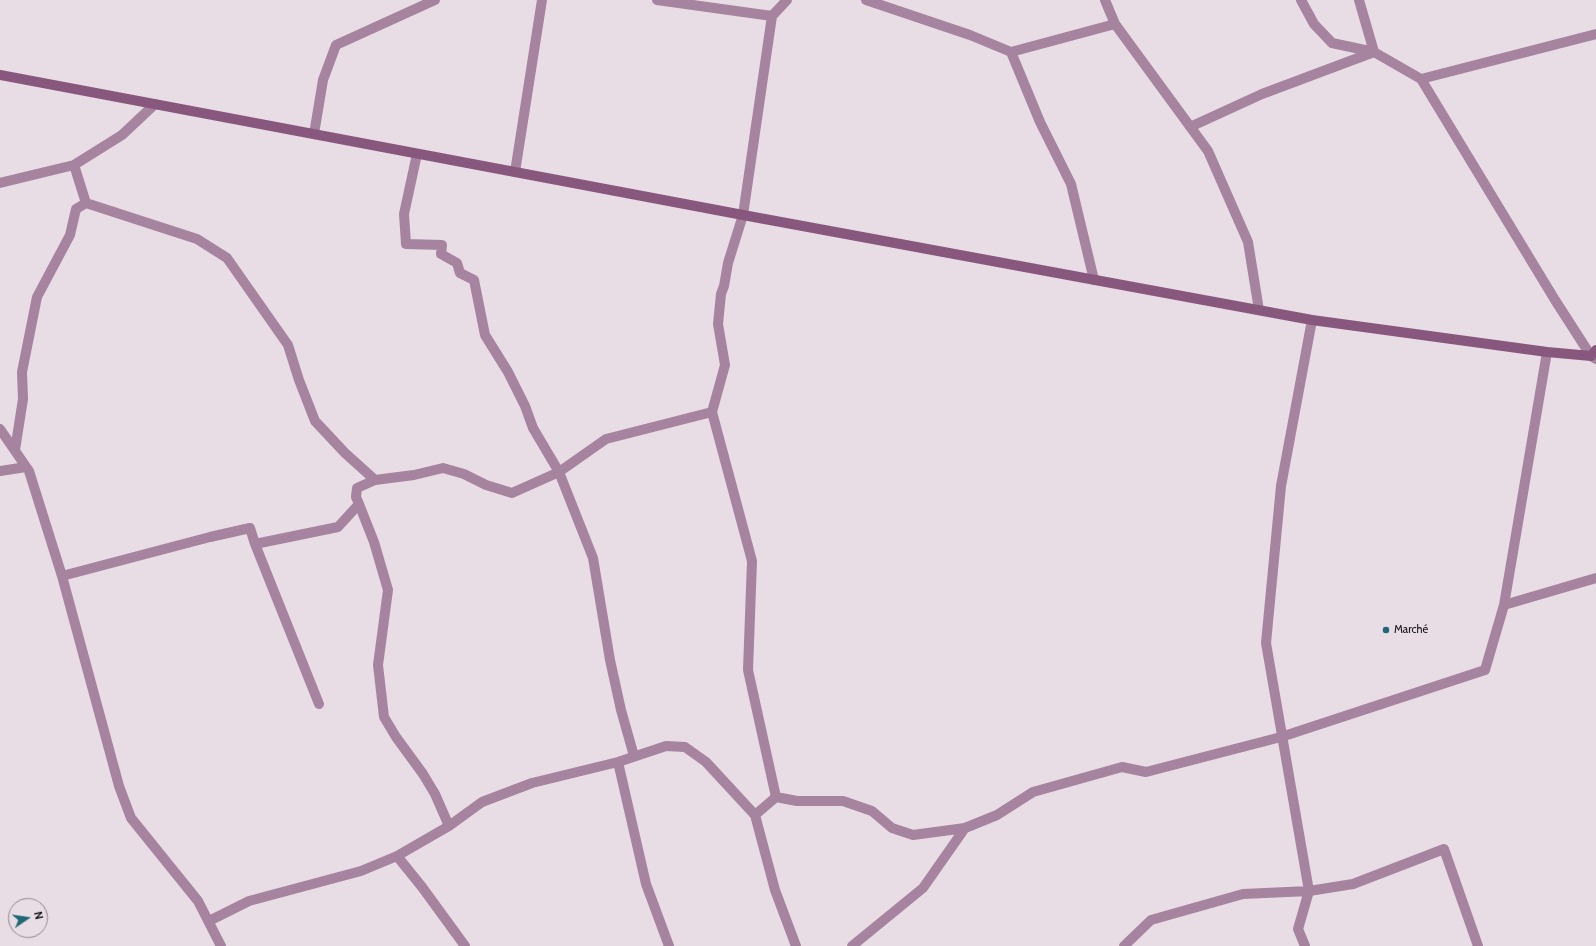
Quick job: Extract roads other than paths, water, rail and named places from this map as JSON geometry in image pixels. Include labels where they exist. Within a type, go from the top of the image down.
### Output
[{"type":"street","points":[[314,134],[323,80],[336,45],[435,0]]},
{"type":"street","points":[[515,172],[542,0]]},
{"type":"street","points":[[657,0],[772,16]]},
{"type":"street","points":[[776,797],[748,670],[752,561],[712,412],[725,365],[718,324],[721,294],[728,263],[743,215],[772,16],[787,0]]},
{"type":"street","points":[[866,0],[970,35],[1011,52],[1115,24]]},
{"type":"street","points":[[1105,0],[1115,24],[1208,151],[1248,242],[1259,310]]},
{"type":"street","points":[[1301,0],[1314,24],[1332,43],[1374,52],[1421,79],[1555,300],[1594,355]]},
{"type":"street","points":[[1359,0],[1374,52]]},
{"type":"street","points":[[1421,79],[1596,34]]},
{"type":"street","points":[[1011,52],[1040,122],[1072,184],[1094,280]]},
{"type":"street","points":[[1190,127],[1262,94],[1374,52]]},
{"type":"street","points":[[0,75],[743,215],[1312,320],[1547,352],[1594,355]]},
{"type":"street","points":[[0,183],[74,165],[122,135],[155,104]]},
{"type":"street","points":[[417,154],[404,214],[406,244],[442,245],[441,254],[457,263],[460,273],[474,280],[485,336],[508,372],[525,406],[533,428],[559,472],[593,558],[610,660],[621,710],[634,756]]},
{"type":"street","points":[[74,165],[86,203]]},
{"type":"street","points":[[14,450],[23,399],[22,372],[37,297],[70,235],[76,209],[86,203],[197,239],[227,258],[288,344],[299,380],[315,421],[345,453],[375,480]]},
{"type":"street","points":[[1304,946],[1298,929],[1309,891],[1281,737],[1266,643],[1281,486],[1312,320]]},
{"type":"street","points":[[776,797],[797,801],[843,801],[872,811],[892,828],[913,836],[965,828],[997,815],[1033,792],[1122,767],[1146,772],[1281,737],[1485,670],[1504,605],[1547,352]]},
{"type":"street","points":[[449,826],[435,794],[384,717],[378,665],[388,590],[374,542],[356,497],[357,488],[375,480],[414,475],[443,468],[464,474],[486,486],[512,493],[559,472],[606,439],[712,412]]},
{"type":"street","points":[[0,429],[29,471],[62,576],[119,786],[131,818],[198,902],[221,946]]},
{"type":"street","points":[[0,471],[26,467]]},
{"type":"street","points":[[255,544],[338,527],[359,504]]},
{"type":"street","points":[[62,576],[250,528],[319,704]]},
{"type":"street","points":[[1504,605],[1596,578]]},
{"type":"street","points":[[209,921],[249,901],[361,871],[397,856],[449,826],[482,802],[532,784],[618,762],[666,746],[685,747],[706,762],[755,815],[775,890],[796,946]]},
{"type":"street","points":[[618,762],[646,884],[669,946]]},
{"type":"street","points":[[755,815],[776,797]]},
{"type":"street","points":[[852,946],[923,888],[965,828]]},
{"type":"street","points":[[1124,946],[1151,920],[1243,894],[1309,891],[1353,884],[1444,849],[1478,946]]},
{"type":"street","points":[[397,856],[422,887],[465,946]]},
{"type":"place","name":"Marché","points":[[1386,630]]}]
